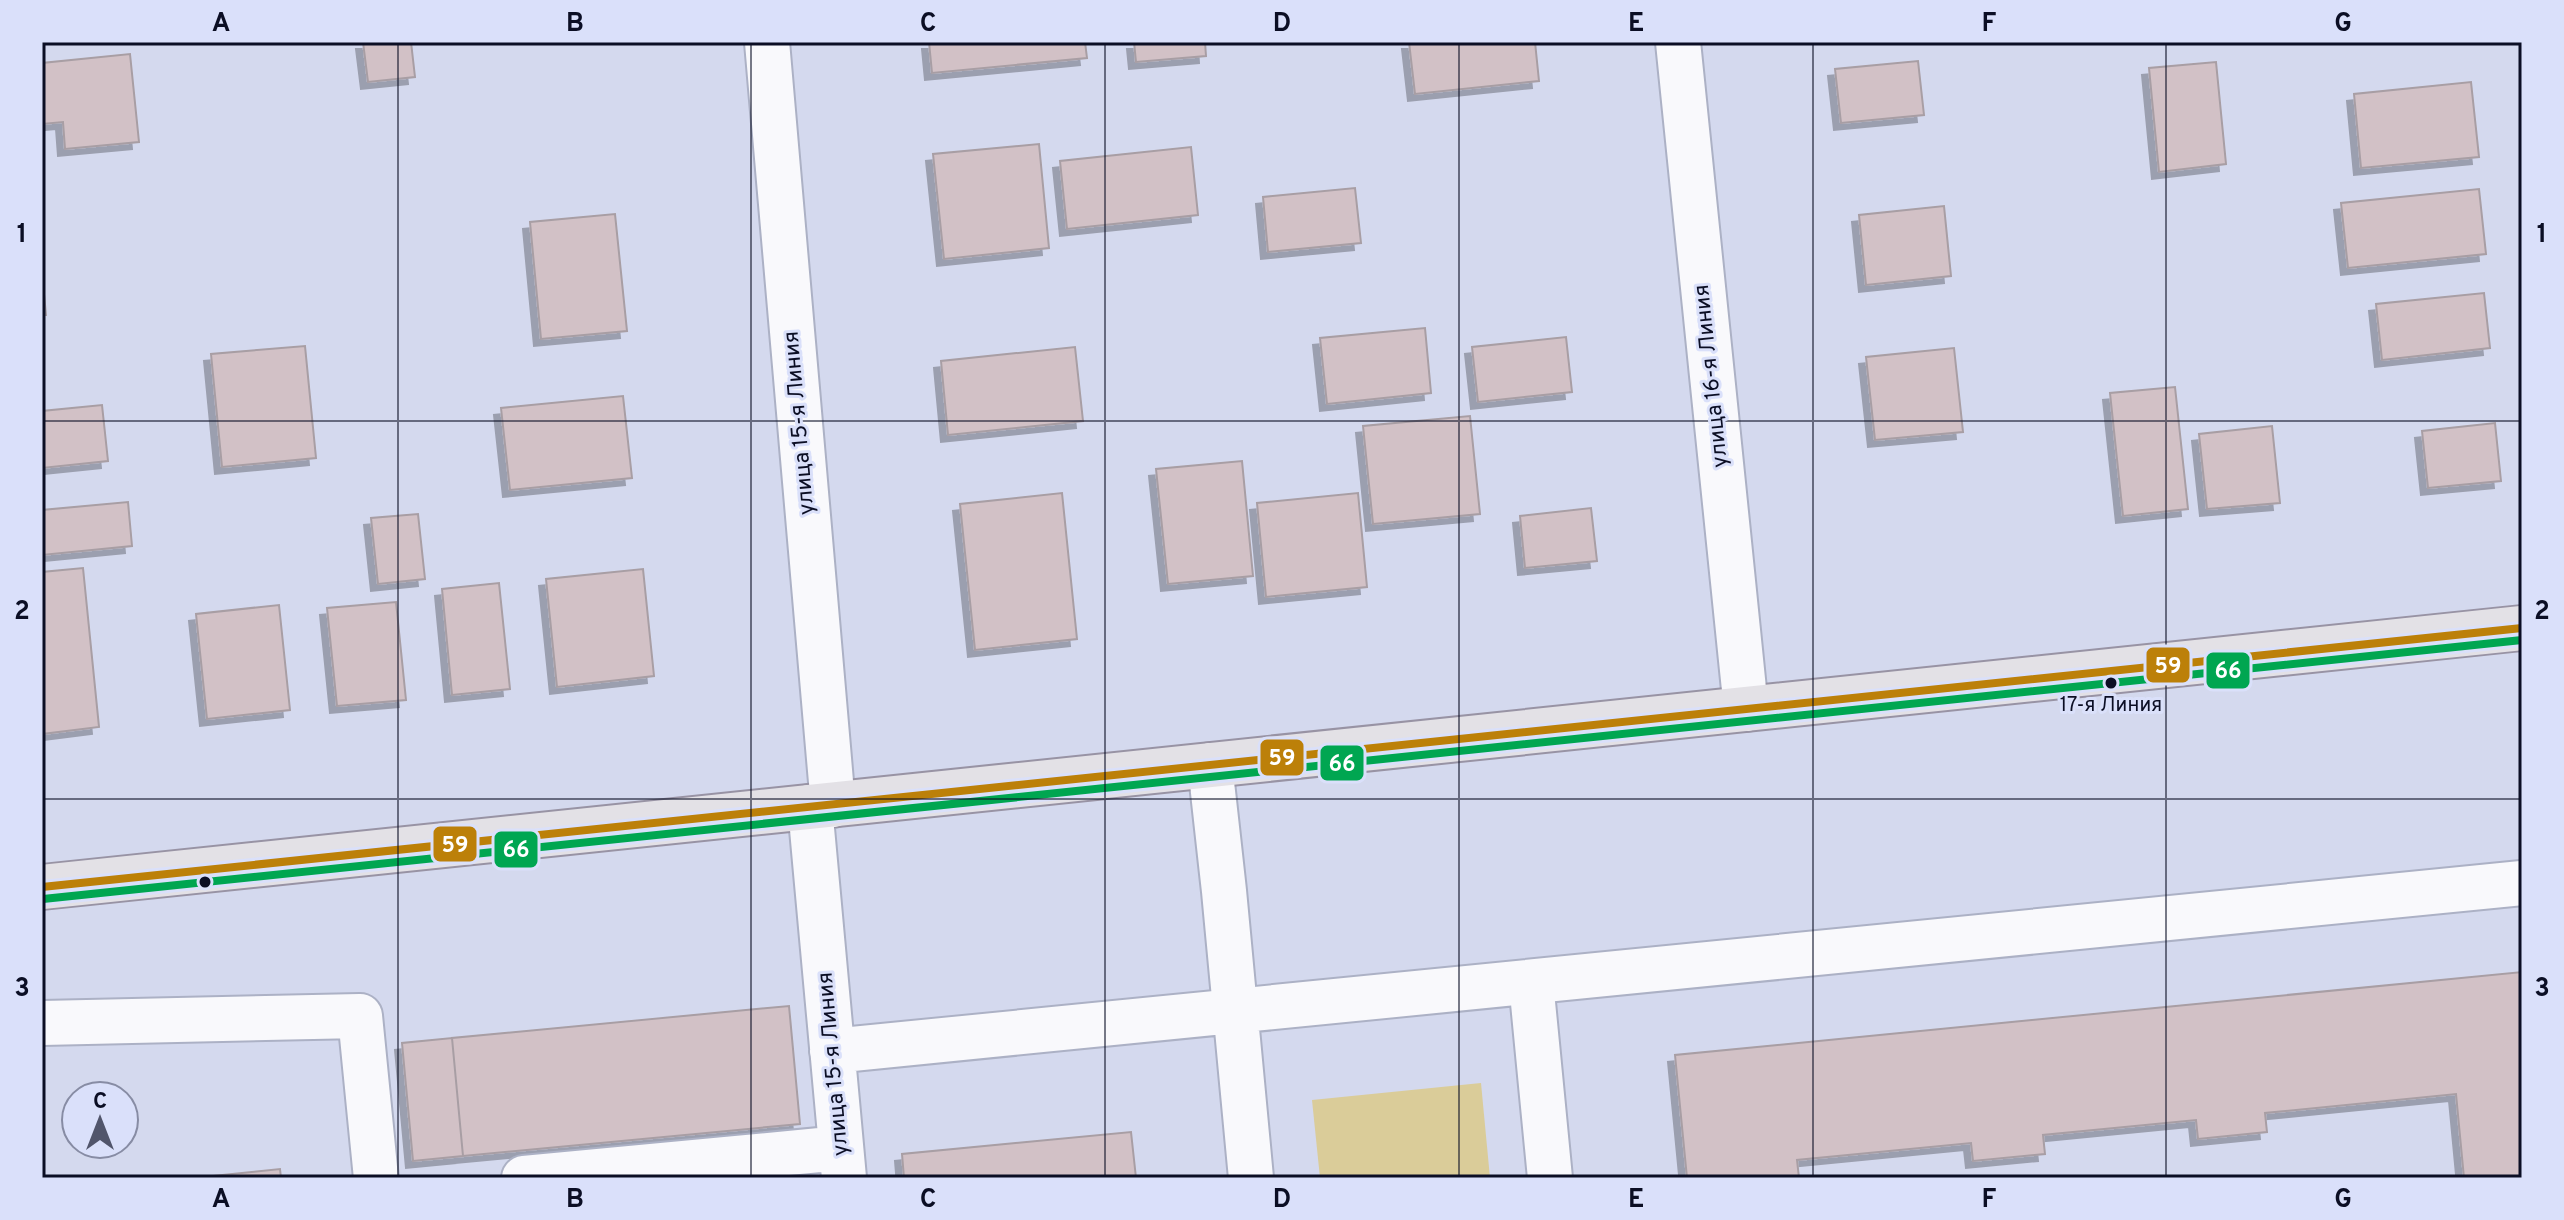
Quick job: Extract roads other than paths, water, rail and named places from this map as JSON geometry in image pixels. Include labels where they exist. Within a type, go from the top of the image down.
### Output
[{"type":"main road","points":[[42,887],[2522,628]]},
{"type":"street","name":"улица 15-я Линия","points":[[767,42],[822,806],[832,1051],[842,1163]]},
{"type":"street","name":"улица 16-я Линия","points":[[1678,42],[1746,709]]},
{"type":"street","points":[[1210,765],[1251,1178]]},
{"type":"street","points":[[832,1051],[2522,883]]},
{"type":"street","points":[[1531,982],[1550,1178]]},
{"type":"street","points":[[42,1023],[360,1016],[376,1178]]},
{"type":"street","points":[[524,1178],[842,1163]]},
{"type":"place","name":"17-я Линия","points":[[2111,683]]}]
